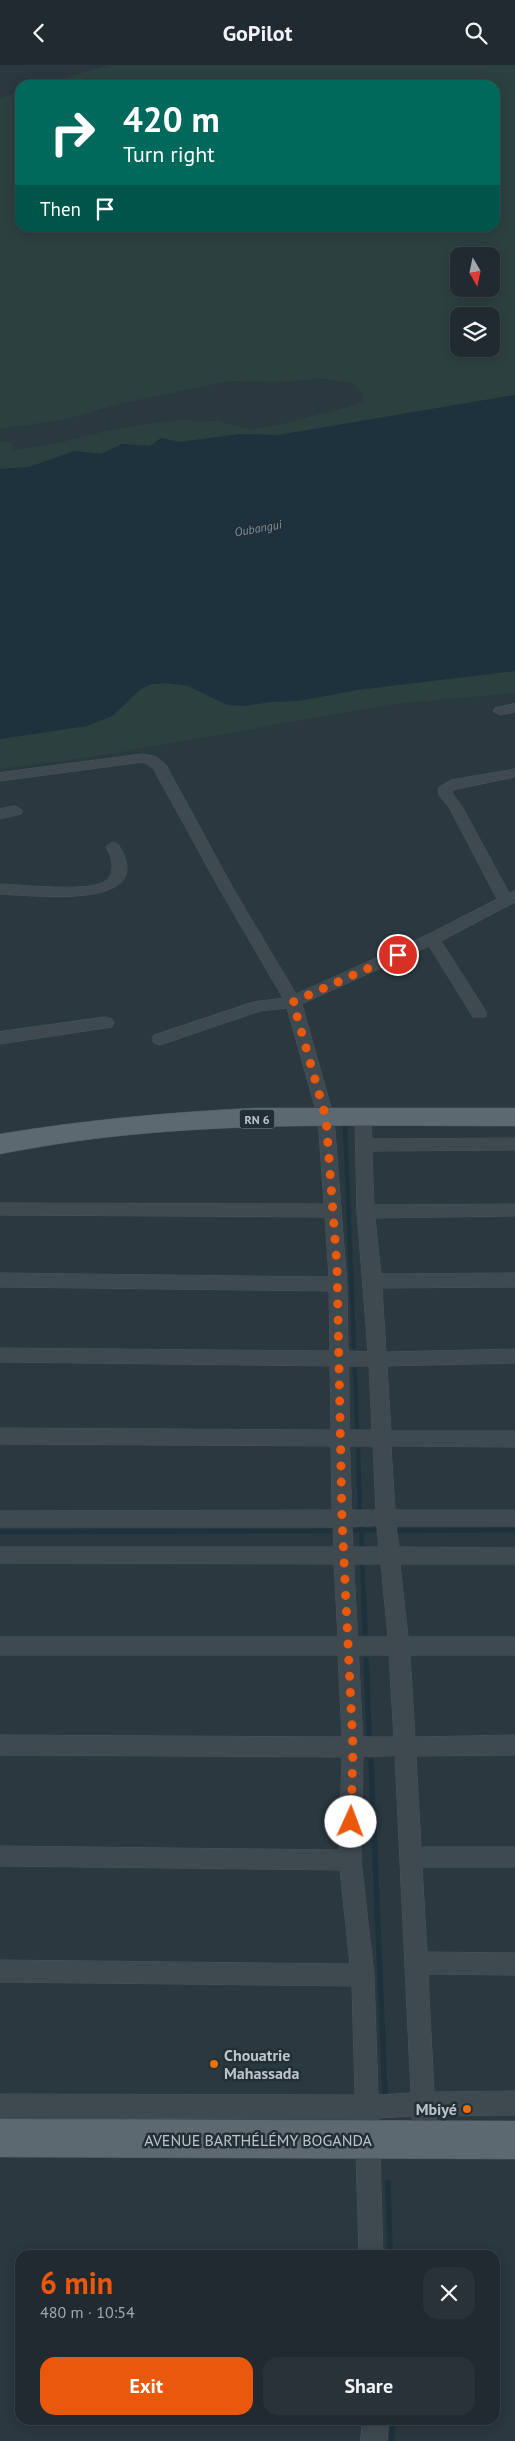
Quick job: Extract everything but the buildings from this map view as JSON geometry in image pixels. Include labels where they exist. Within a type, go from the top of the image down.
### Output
[{"type":"main road","name":"RN 6","points":[[0,1144],[107,1126],[199,1120],[515,1117]]},
{"type":"main road","name":"AVENUE BARTHÉLÉMY BOGANDA","points":[[0,2138],[367,2124],[426,2139],[515,2140]]},
{"type":"street","points":[[500,711],[515,708]]},
{"type":"street","points":[[0,777],[143,758],[152,760],[159,765],[227,889],[293,1002],[326,1118],[338,1284],[342,1519],[353,1747],[350,1860],[363,1975],[370,2250]]},
{"type":"street","points":[[160,1039],[259,1006],[293,1002],[432,939],[511,899],[456,808],[446,795],[445,789],[451,784],[515,773]]},
{"type":"street","points":[[0,813],[16,811]]},
{"type":"street","points":[[0,889],[93,890],[109,886],[117,876],[120,866],[119,856],[113,847]]},
{"type":"street","points":[[432,939],[479,1013]]},
{"type":"street","points":[[0,1038],[106,1023]]},
{"type":"street","points":[[363,1118],[366,1212],[373,1281],[388,1555],[399,1647],[426,2139]]},
{"type":"street","points":[[364,1145],[515,1144]]},
{"type":"street","points":[[0,1209],[333,1211]]},
{"type":"street","points":[[366,1212],[515,1210]]},
{"type":"street","points":[[0,1280],[338,1284]]},
{"type":"street","points":[[373,1281],[515,1281]]},
{"type":"street","points":[[0,1355],[378,1359],[515,1357]]},
{"type":"street","points":[[0,1436],[515,1439]]},
{"type":"street","points":[[0,1519],[515,1518]]},
{"type":"street","points":[[0,1555],[515,1555]]},
{"type":"street","points":[[0,1646],[515,1646]]},
{"type":"street","points":[[0,1745],[353,1747],[515,1745]]},
{"type":"street","points":[[0,1856],[350,1860]]},
{"type":"street","points":[[411,1857],[515,1857]]},
{"type":"street","points":[[417,1963],[515,1964]]},
{"type":"street","points":[[0,1971],[363,1975]]},
{"type":"street","points":[[0,2106],[367,2124],[424,2103],[515,2103]]},
{"type":"street","points":[[374,2441],[376,2425]]},
{"type":"green space","points":[[110,65],[515,65],[515,395],[278,435],[240,434],[180,442],[161,438],[150,446],[122,444],[101,454],[75,451],[29,467],[0,469],[0,442],[11,442],[14,450],[54,444],[114,429],[177,420],[217,421],[250,429],[270,427],[356,405],[364,400],[362,392],[353,383],[324,379],[272,382],[229,381],[119,404],[67,419],[0,429],[0,98],[15,93],[15,232],[500,232],[500,80],[57,80]]},
{"type":"green space","points":[[515,671],[515,693],[393,704],[99,756],[0,769],[0,739],[87,726],[112,716],[141,688],[152,684],[188,685],[213,698],[244,706],[298,701],[357,690]]},
{"type":"water","name":"Oubangui","points":[[515,395],[515,671],[357,690],[298,701],[244,706],[227,705],[188,686],[167,683],[152,684],[141,689],[112,716],[87,726],[0,739],[0,469],[29,467],[75,451],[101,454],[122,444],[150,446],[161,438],[180,442],[240,434],[278,435]]},
{"type":"waterway","points":[[345,1125],[354,1347]]},
{"type":"waterway","points":[[355,1369],[357,1427]]},
{"type":"waterway","points":[[358,1450],[360,1516]]},
{"type":"waterway","points":[[361,1523],[361,1531]]},
{"type":"waterway","points":[[361,1531],[374,1530]]},
{"type":"waterway","points":[[398,1531],[515,1530]]},
{"type":"waterway","points":[[0,1532],[334,1531]]},
{"type":"waterway","points":[[351,1531],[361,1531]]},
{"type":"waterway","points":[[361,1531],[362,1546]]},
{"type":"waterway","points":[[362,1564],[364,1600]]},
{"type":"waterway","points":[[364,1599],[365,1633]]},
{"type":"waterway","points":[[366,1660],[369,1733]]},
{"type":"waterway","points":[[371,1761],[385,2094]]},
{"type":"waterway","points":[[388,2182],[390,2250]]},
{"type":"waterway","points":[[392,2425],[392,2441]]},
{"type":"place","name":"Chouatrie Mahassada","points":[[214,2064]]},
{"type":"place","name":"Mbiyé","points":[[467,2109]]},
{"type":"route","points":[[351,1822],[353,1747],[342,1519],[337,1266],[326,1118],[293,1002],[398,955]]}]
